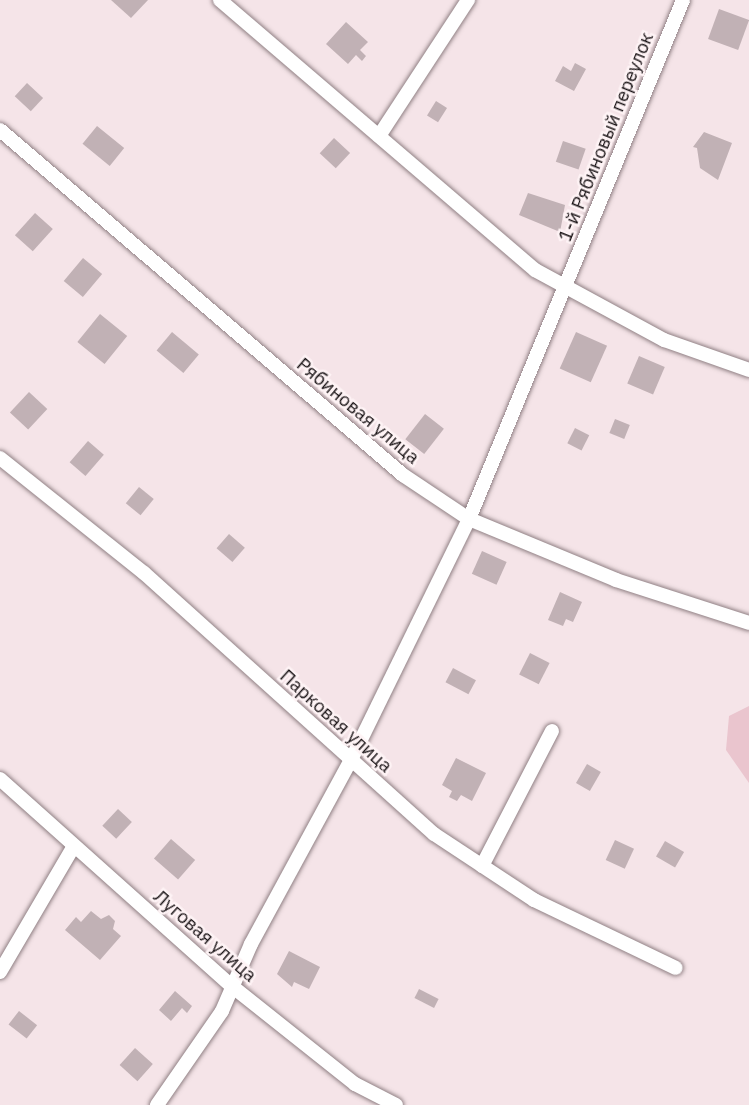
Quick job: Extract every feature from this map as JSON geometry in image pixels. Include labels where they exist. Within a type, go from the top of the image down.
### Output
[{"type":"street","points":[[220,0],[536,270],[664,340],[749,370]]},
{"type":"street","points":[[379,136],[468,0]]},
{"type":"street","name":"1-й Рябиновый переулок","points":[[157,1105],[222,1011],[351,760],[469,519],[683,0]]},
{"type":"street","name":"Рябиновая улица","points":[[0,130],[403,475],[469,519],[616,580],[749,623]]},
{"type":"street","name":"Парковая улица","points":[[0,458],[144,573],[434,834],[534,901],[676,968]]},
{"type":"street","points":[[482,866],[552,731]]},
{"type":"street","name":"Луговая улица","points":[[0,779],[233,987],[355,1084],[396,1105]]},
{"type":"street","points":[[0,972],[74,846]]},
{"type":"shaded area","points":[[749,706],[749,783],[726,750],[729,716]]},
{"type":"building","points":[[111,0],[148,0],[131,18]]},
{"type":"building","points":[[719,9],[749,20],[738,50],[708,39]]},
{"type":"building","points":[[346,22],[368,42],[360,50],[366,56],[362,61],[356,55],[348,64],[326,44]]},
{"type":"building","points":[[575,63],[586,69],[574,91],[555,81],[563,66],[571,71]]},
{"type":"building","points":[[27,83],[43,98],[31,111],[15,96]]},
{"type":"building","points":[[436,101],[447,108],[438,122],[427,115]]},
{"type":"building","points":[[97,126],[124,148],[110,166],[83,144]]},
{"type":"building","points":[[704,132],[732,143],[718,180],[700,168],[697,148],[693,147]]},
{"type":"building","points":[[334,138],[350,153],[336,168],[320,153]]},
{"type":"building","points":[[563,141],[586,149],[579,170],[556,162]]},
{"type":"building","points":[[528,193],[565,205],[560,232],[519,215]]},
{"type":"building","points":[[35,213],[53,229],[33,251],[15,235]]},
{"type":"building","points":[[83,258],[102,274],[83,297],[64,281]]},
{"type":"building","points":[[100,314],[127,336],[105,364],[77,342]]},
{"type":"building","points":[[172,332],[199,354],[183,373],[157,350]]},
{"type":"building","points":[[576,332],[607,346],[591,382],[560,369]]},
{"type":"building","points":[[639,356],[665,367],[653,395],[627,384]]},
{"type":"building","points":[[29,392],[47,409],[28,430],[10,412]]},
{"type":"building","points":[[425,414],[444,429],[424,454],[405,439]]},
{"type":"building","points":[[615,419],[630,425],[624,439],[609,433]]},
{"type":"building","points":[[575,428],[589,435],[582,450],[567,443]]},
{"type":"building","points":[[88,441],[104,455],[85,476],[70,462]]},
{"type":"building","points":[[139,487],[154,499],[141,515],[126,503]]},
{"type":"building","points":[[229,534],[245,548],[232,562],[217,548]]},
{"type":"building","points":[[482,551],[507,562],[496,585],[472,574]]},
{"type":"building","points":[[560,592],[582,602],[573,622],[566,619],[563,626],[548,620]]},
{"type":"building","points":[[530,653],[550,663],[539,684],[519,674]]},
{"type":"building","points":[[453,668],[476,680],[468,694],[445,682]]},
{"type":"building","points":[[456,758],[486,773],[472,801],[461,795],[457,801],[449,797],[452,791],[442,785]]},
{"type":"building","points":[[587,764],[601,772],[590,791],[576,783]]},
{"type":"building","points":[[118,809],[132,822],[116,839],[102,826]]},
{"type":"building","points":[[171,839],[195,860],[178,880],[154,859]]},
{"type":"building","points":[[615,840],[634,849],[625,869],[606,860]]},
{"type":"building","points":[[665,841],[684,852],[675,868],[656,857]]},
{"type":"building","points":[[91,911],[101,919],[109,915],[115,921],[113,929],[121,936],[100,960],[65,930],[76,917],[81,922]]},
{"type":"building","points":[[289,951],[320,967],[309,989],[294,982],[292,987],[277,974]]},
{"type":"building","points":[[419,989],[439,999],[434,1008],[414,998]]},
{"type":"building","points":[[175,991],[192,1006],[187,1013],[182,1008],[171,1021],[159,1010]]},
{"type":"building","points":[[19,1011],[37,1025],[27,1039],[9,1024]]},
{"type":"building","points":[[135,1048],[153,1064],[137,1081],[120,1065]]}]
